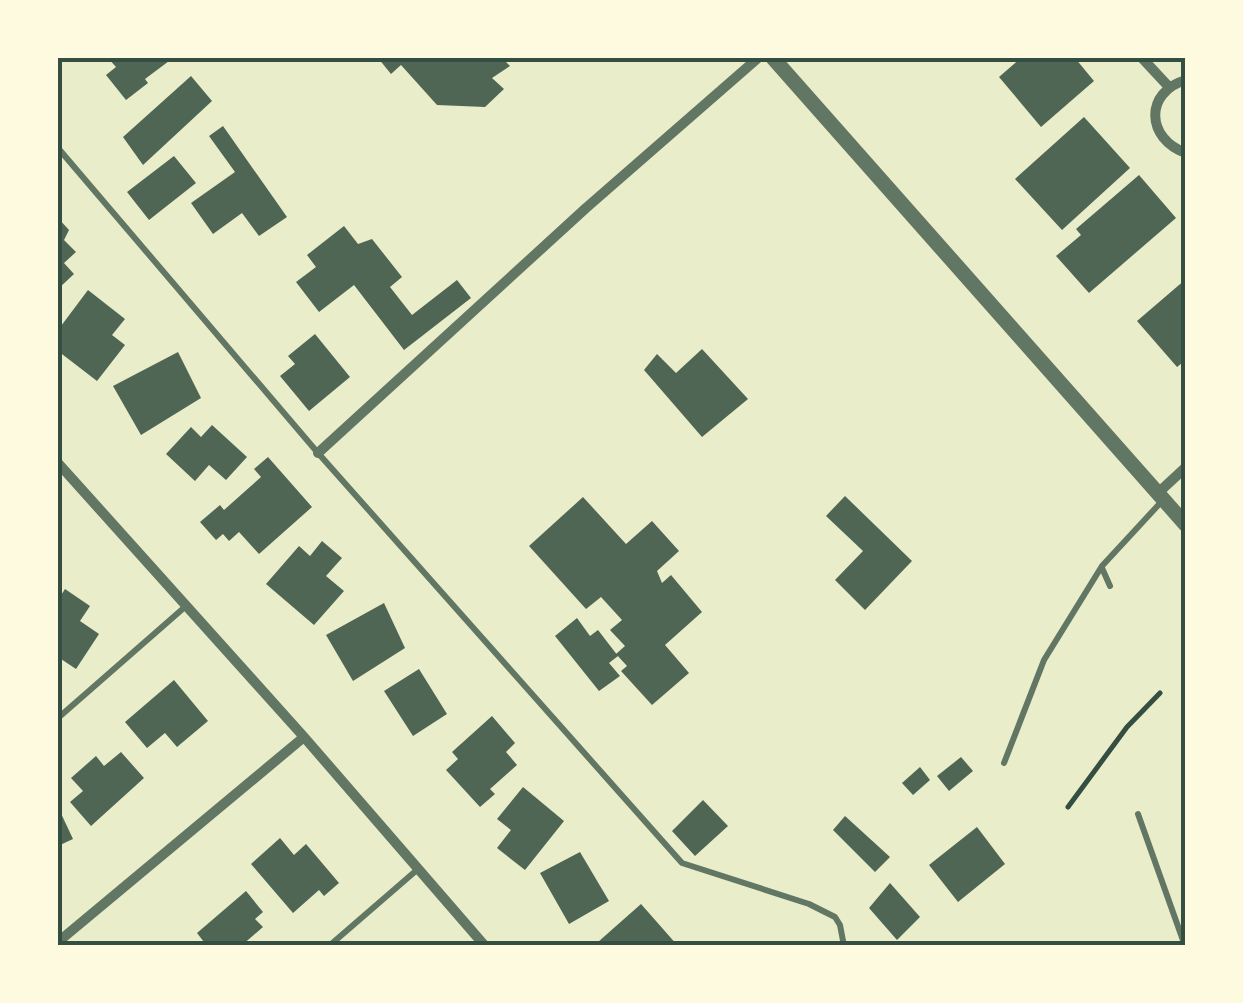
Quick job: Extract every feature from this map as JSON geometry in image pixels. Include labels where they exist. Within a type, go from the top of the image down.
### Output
[{"type":"street","points":[[318,453],[586,208],[758,58]]},
{"type":"street","points":[[773,58],[1186,525]]},
{"type":"street","points":[[1142,58],[1169,87]]},
{"type":"street","points":[[1186,80],[1169,87],[1156,107],[1158,132],[1164,142],[1186,153]]},
{"type":"street","points":[[58,464],[304,737],[485,946]]},
{"type":"street","points":[[1161,496],[1186,467]]},
{"type":"street","points":[[58,942],[304,737]]},
{"type":"lane","points":[[58,148],[318,453],[682,863],[808,904],[835,917],[844,946]]},
{"type":"lane","points":[[1004,764],[1044,660],[1102,566],[1161,496]]},
{"type":"lane","points":[[1102,566],[1110,586]]},
{"type":"lane","points":[[58,718],[186,606]]},
{"type":"lane","points":[[1138,814],[1185,946]]},
{"type":"lane","points":[[329,946],[418,869]]},
{"type":"path","points":[[1068,807],[1127,727],[1160,693]]},
{"type":"building","points":[[108,58],[173,58],[126,100],[106,75],[116,67]]},
{"type":"building","points":[[378,58],[502,58],[510,66],[492,78],[504,89],[485,107],[437,105],[401,65],[391,74]]},
{"type":"building","points":[[1021,58],[1075,58],[1094,81],[1041,127],[999,77]]},
{"type":"building","points":[[191,76],[212,101],[143,165],[123,137]]},
{"type":"building","points":[[1084,117],[1130,168],[1062,230],[1015,179]]},
{"type":"building","points":[[223,126],[287,217],[259,236],[242,213],[213,234],[191,203],[235,172],[209,136]]},
{"type":"building","points":[[174,156],[196,183],[149,220],[127,192]]},
{"type":"building","points":[[1139,175],[1176,218],[1089,293],[1056,256],[1081,235],[1076,229]]},
{"type":"building","points":[[58,218],[69,230],[64,240],[76,252],[64,263],[74,274],[58,289]]},
{"type":"building","points":[[344,226],[358,244],[372,239],[402,277],[390,287],[412,315],[457,280],[471,298],[404,350],[354,285],[319,312],[296,282],[316,267],[307,255]]},
{"type":"building","points":[[1186,279],[1186,360],[1177,367],[1137,321]]},
{"type":"building","points":[[88,290],[125,319],[112,335],[125,345],[97,381],[58,351],[58,330]]},
{"type":"building","points":[[315,334],[350,377],[309,411],[280,376],[295,364],[288,356]]},
{"type":"building","points":[[702,349],[748,399],[702,437],[644,370],[657,354],[676,373]]},
{"type":"building","points":[[178,352],[201,398],[141,435],[113,386]]},
{"type":"building","points":[[212,425],[247,457],[226,480],[209,465],[195,481],[166,454],[191,427],[201,437]]},
{"type":"building","points":[[268,457],[312,507],[259,554],[239,532],[229,541],[223,534],[216,540],[200,522],[220,505],[224,510],[261,477],[254,469]]},
{"type":"building","points":[[845,496],[912,561],[865,610],[835,580],[863,551],[826,516]]},
{"type":"building","points":[[583,497],[626,544],[652,521],[679,551],[657,571],[662,583],[671,575],[702,612],[665,645],[689,673],[652,705],[621,671],[627,666],[616,654],[625,646],[610,630],[622,620],[601,597],[586,609],[529,546]]},
{"type":"building","points":[[322,541],[342,558],[326,576],[344,591],[314,625],[266,584],[299,546],[310,556]]},
{"type":"building","points":[[65,589],[90,606],[80,621],[99,634],[76,669],[58,657],[58,600]]},
{"type":"building","points":[[384,603],[405,648],[353,681],[326,635]]},
{"type":"building","points":[[577,618],[590,636],[598,630],[618,656],[609,663],[620,676],[599,691],[555,636]]},
{"type":"building","points":[[419,669],[447,714],[413,736],[384,691]]},
{"type":"building","points":[[174,680],[208,721],[177,747],[165,733],[147,748],[125,722]]},
{"type":"building","points":[[492,716],[515,743],[506,752],[517,765],[490,789],[495,794],[480,807],[446,770],[458,759],[452,752]]},
{"type":"building","points":[[121,752],[144,778],[91,826],[70,802],[83,791],[71,778],[96,756],[104,766]]},
{"type":"building","points":[[961,757],[973,771],[949,791],[937,776]]},
{"type":"building","points":[[920,767],[930,780],[913,795],[902,783]]},
{"type":"building","points":[[523,787],[564,821],[525,870],[497,848],[511,830],[497,819]]},
{"type":"building","points":[[703,800],[728,826],[695,856],[672,831]]},
{"type":"building","points":[[58,807],[73,839],[58,846]]},
{"type":"building","points":[[845,816],[890,857],[875,872],[833,830]]},
{"type":"building","points":[[977,827],[1005,864],[958,902],[929,865]]},
{"type":"building","points":[[280,838],[294,855],[306,844],[339,883],[324,896],[319,890],[293,913],[251,864]]},
{"type":"building","points":[[580,852],[609,901],[569,924],[540,873]]},
{"type":"building","points":[[890,883],[920,917],[897,940],[869,908]]},
{"type":"building","points":[[246,891],[263,912],[255,919],[263,927],[241,946],[207,946],[197,933]]},
{"type":"building","points":[[641,904],[678,946],[601,946],[598,942]]}]
